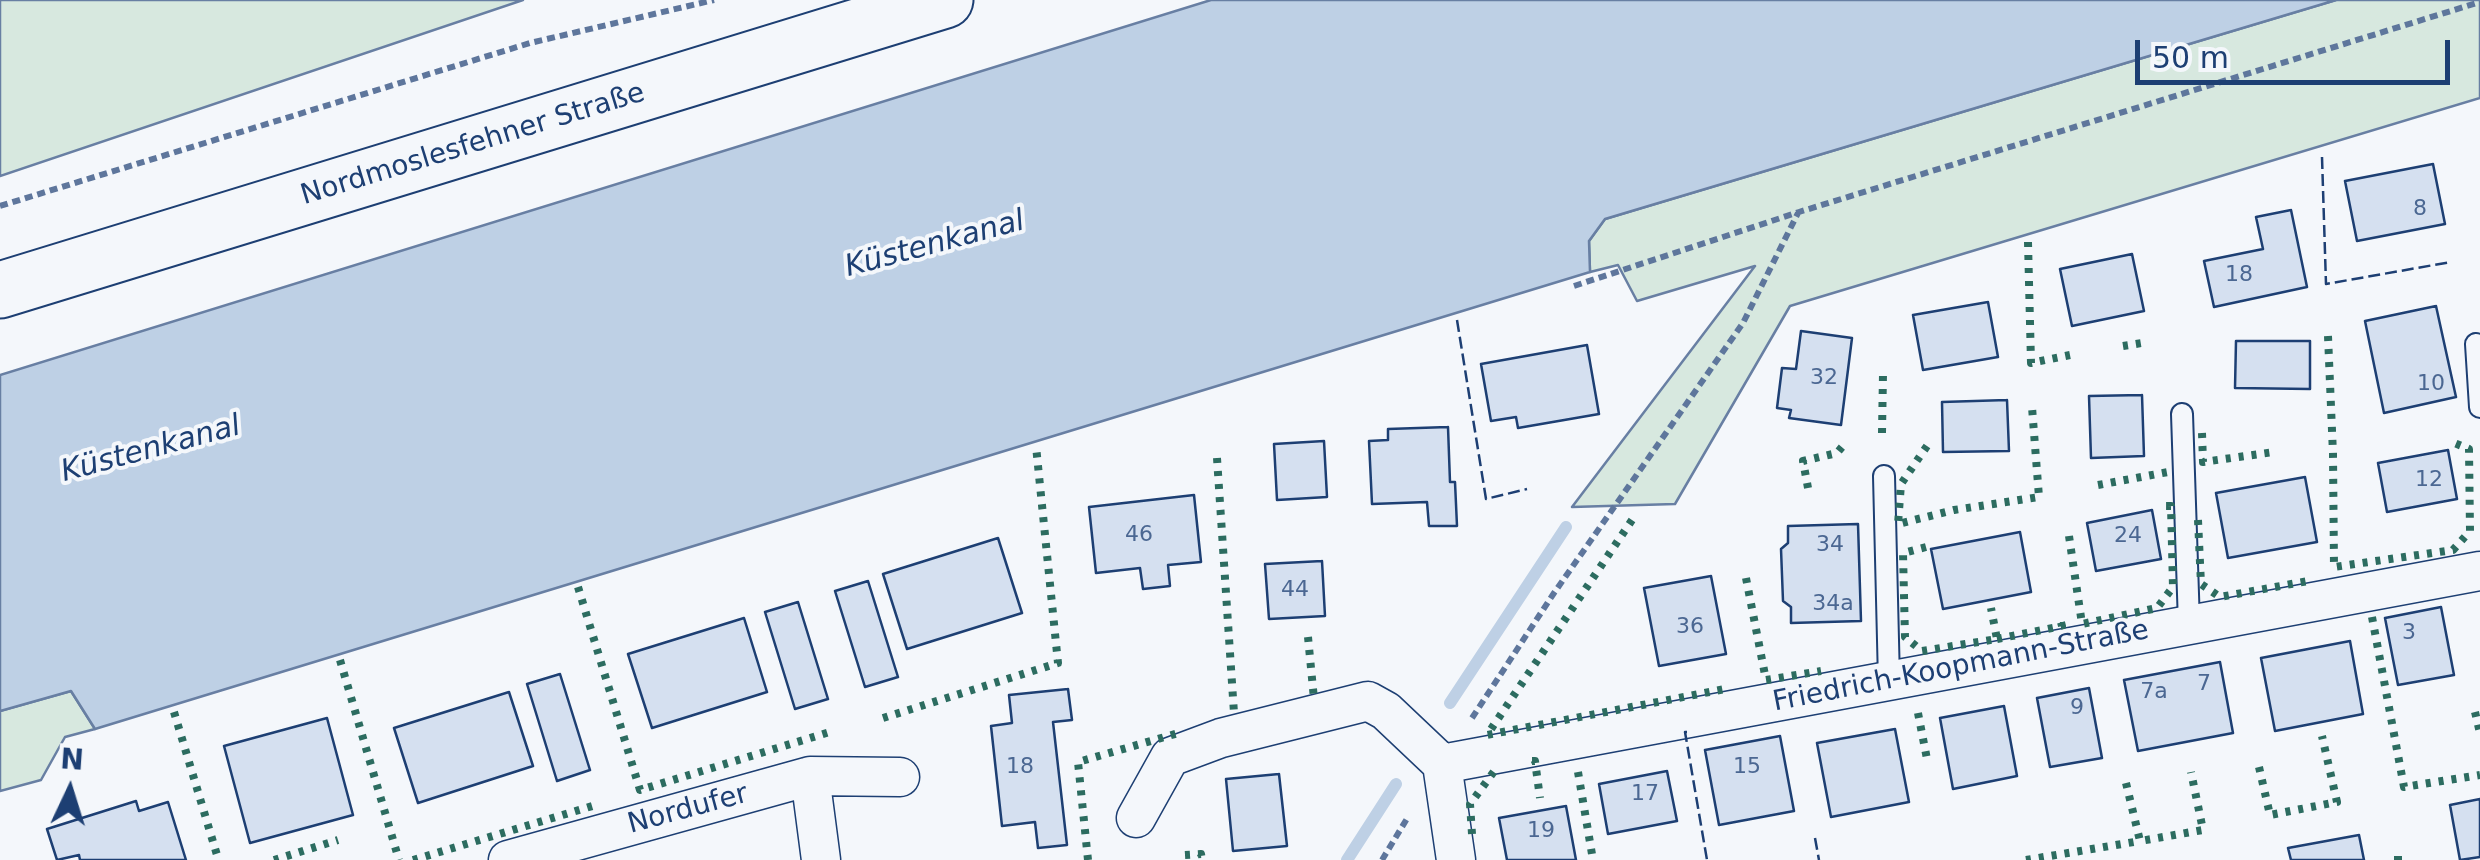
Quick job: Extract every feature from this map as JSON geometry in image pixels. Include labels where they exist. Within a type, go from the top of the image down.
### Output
[{"type":"main road","name":"Nordmoslesfehner Straße","points":[[0,290],[946,0]]},
{"type":"street","name":"Friedrich-Koopmann-Straße","points":[[1442,764],[2480,571]]},
{"type":"street","points":[[1136,818],[1170,757],[1221,738],[1368,701],[1386,710],[1442,764],[1456,860]]},
{"type":"street","points":[[810,776],[821,860]]},
{"type":"street","name":"Nordufer","points":[[508,860],[810,776],[900,777]]},
{"type":"lane","points":[[2476,344],[2480,407]]},
{"type":"lane","points":[[2182,414],[2189,624]]},
{"type":"lane","points":[[1884,476],[1889,680]]},
{"type":"path","points":[[0,206],[530,43],[714,0]]},
{"type":"path","points":[[1574,286],[1799,212],[2480,2]]},
{"type":"path","points":[[1442,764],[1554,593],[1744,323],[1799,212]]},
{"type":"shaded area","points":[[0,0],[523,0],[0,176]]},
{"type":"shaded area","points":[[2336,0],[2480,0],[2480,98],[1790,306],[1675,504],[1572,507],[1755,266],[1637,301],[1618,265],[1590,272],[1589,241],[1605,219]]},
{"type":"shaded area","points":[[71,691],[95,729],[65,737],[41,780],[0,791],[0,711]]},
{"type":"water","name":"Küstenkanal","points":[[1211,0],[2336,0],[1605,219],[1589,241],[1590,272],[95,729],[71,691],[0,711],[0,375]]},
{"type":"building","points":[[2433,164],[2445,224],[2357,241],[2345,181]]},
{"type":"building","points":[[2291,210],[2307,287],[2214,307],[2204,261],[2263,249],[2256,217]]},
{"type":"building","points":[[2132,254],[2144,311],[2072,326],[2060,269]]},
{"type":"building","points":[[1988,302],[1998,357],[1923,370],[1913,315]]},
{"type":"building","points":[[2436,306],[2456,397],[2384,413],[2365,321]]},
{"type":"building","points":[[1801,331],[1852,338],[1841,425],[1789,418],[1791,410],[1777,408],[1782,368],[1796,369]]},
{"type":"building","points":[[2236,341],[2310,341],[2310,389],[2235,388]]},
{"type":"building","points":[[1587,345],[1599,414],[1518,428],[1516,417],[1491,421],[1481,364]]},
{"type":"building","points":[[2142,395],[2144,456],[2091,458],[2089,396]]},
{"type":"building","points":[[2007,400],[2009,451],[1943,452],[1942,402]]},
{"type":"building","points":[[1448,427],[1457,526],[1429,526],[1427,502],[1372,504],[1369,441],[1388,440],[1388,429]]},
{"type":"building","points":[[1324,441],[1327,497],[1277,500],[1274,444]]},
{"type":"building","points":[[2448,450],[2457,499],[2387,512],[2378,463]]},
{"type":"building","points":[[2305,477],[2317,542],[2228,558],[2216,493]]},
{"type":"building","points":[[1194,495],[1201,562],[1168,565],[1170,586],[1143,589],[1140,568],[1096,573],[1089,507]]},
{"type":"building","points":[[2152,510],[2161,559],[2096,571],[2087,523]]},
{"type":"building","points":[[1858,524],[1861,621],[1791,623],[1791,607],[1783,601],[1781,549],[1788,543],[1788,526]]},
{"type":"building","points":[[2020,532],[2031,592],[1943,609],[1931,549]]},
{"type":"building","points":[[998,538],[1022,613],[907,649],[883,574]]},
{"type":"building","points":[[1322,561],[1325,616],[1269,619],[1265,564]]},
{"type":"building","points":[[1711,576],[1726,654],[1659,666],[1644,588]]},
{"type":"building","points":[[868,581],[898,677],[865,687],[835,591]]},
{"type":"building","points":[[798,602],[828,699],[795,709],[765,612]]},
{"type":"building","points":[[2441,607],[2454,675],[2398,685],[2385,618]]},
{"type":"building","points":[[744,618],[767,692],[652,728],[628,654]]},
{"type":"building","points":[[2350,641],[2363,714],[2275,731],[2261,658]]},
{"type":"building","points":[[2220,662],[2233,733],[2138,751],[2124,680]]},
{"type":"building","points":[[560,674],[590,770],[557,781],[527,684]]},
{"type":"building","points":[[2089,688],[2102,758],[2050,767],[2037,698]]},
{"type":"building","points":[[1068,689],[1072,720],[1053,722],[1067,845],[1038,848],[1035,822],[1002,826],[991,726],[1012,723],[1009,695]]},
{"type":"building","points":[[509,692],[533,766],[418,803],[394,728]]},
{"type":"building","points":[[2004,706],[2017,776],[1953,789],[1940,718]]},
{"type":"building","points":[[327,718],[353,815],[250,843],[224,746]]},
{"type":"building","points":[[1895,729],[1909,802],[1831,817],[1817,743]]},
{"type":"building","points":[[1780,736],[1794,811],[1719,825],[1705,750]]},
{"type":"building","points":[[1667,771],[1677,821],[1608,834],[1599,784]]},
{"type":"building","points":[[1279,774],[1287,846],[1233,851],[1226,779]]},
{"type":"building","points":[[2480,799],[2480,857],[2460,860],[2450,805]]},
{"type":"building","points":[[136,801],[139,811],[168,802],[186,860],[80,860],[79,855],[57,860],[47,829]]},
{"type":"building","points":[[1566,806],[1576,860],[1507,860],[1499,818]]},
{"type":"building","points":[[2359,835],[2364,860],[2291,860],[2288,848]]},
{"type":"waterway","points":[[1450,703],[1566,527]]},
{"type":"waterway","points":[[1347,860],[1396,784]]},
{"type":"hedge","points":[[2028,242],[2031,363],[2070,355]]},
{"type":"hedge","points":[[2328,336],[2334,567],[2453,550],[2470,531],[2469,449],[2452,442]]},
{"type":"hedge","points":[[2123,346],[2148,342]]},
{"type":"hedge","points":[[1882,433],[1883,374]]},
{"type":"hedge","points":[[1927,446],[1901,484],[1898,524],[1954,510],[2039,497],[2032,407]]},
{"type":"hedge","points":[[2202,433],[2203,462],[2274,452]]},
{"type":"hedge","points":[[1808,488],[1803,461],[1837,453],[1847,441]]},
{"type":"hedge","points":[[883,718],[1058,663],[1036,446]]},
{"type":"hedge","points":[[1217,458],[1234,713]]},
{"type":"hedge","points":[[2098,485],[2168,472]]},
{"type":"hedge","points":[[2069,536],[2082,624],[2157,608],[2173,587],[2171,506],[2159,506]]},
{"type":"hedge","points":[[1632,520],[1487,735],[1725,689]]},
{"type":"hedge","points":[[2198,520],[2201,584],[2220,597],[2308,581]]},
{"type":"hedge","points":[[1926,547],[1903,553],[1905,637],[1922,651],[1997,639],[1991,608]]},
{"type":"hedge","points":[[1746,578],[1766,680],[1821,671]]},
{"type":"hedge","points":[[578,587],[640,790],[833,731]]},
{"type":"hedge","points":[[1997,639],[2062,626],[2059,615]]},
{"type":"hedge","points":[[2372,617],[2404,787],[2480,775]]},
{"type":"hedge","points":[[1308,637],[1314,699]]},
{"type":"hedge","points":[[340,660],[399,860]]},
{"type":"hedge","points":[[174,712],[217,855]]},
{"type":"hedge","points":[[2475,712],[2480,733]]},
{"type":"hedge","points":[[1918,713],[1927,759]]},
{"type":"hedge","points":[[1088,860],[1078,762],[1182,732]]},
{"type":"hedge","points":[[2259,767],[2270,815],[2337,802],[2322,736]]},
{"type":"hedge","points":[[1532,761],[1540,798]]},
{"type":"hedge","points":[[1472,834],[1470,804],[1498,766]]},
{"type":"hedge","points":[[1578,772],[1593,860]]},
{"type":"hedge","points":[[2126,783],[2140,841],[2203,830],[2191,772]]},
{"type":"hedge","points":[[413,860],[599,804]]},
{"type":"hedge","points":[[274,860],[338,840]]},
{"type":"hedge","points":[[2026,860],[2140,841]]},
{"type":"hedge","points":[[1185,855],[1201,854],[1202,860]]},
{"type":"fence","points":[[2322,157],[2326,284],[2451,262]]},
{"type":"fence","points":[[1457,320],[1486,499],[1527,489]]},
{"type":"fence","points":[[1687,732],[1707,860]]},
{"type":"fence","points":[[1815,838],[1819,860]]}]
